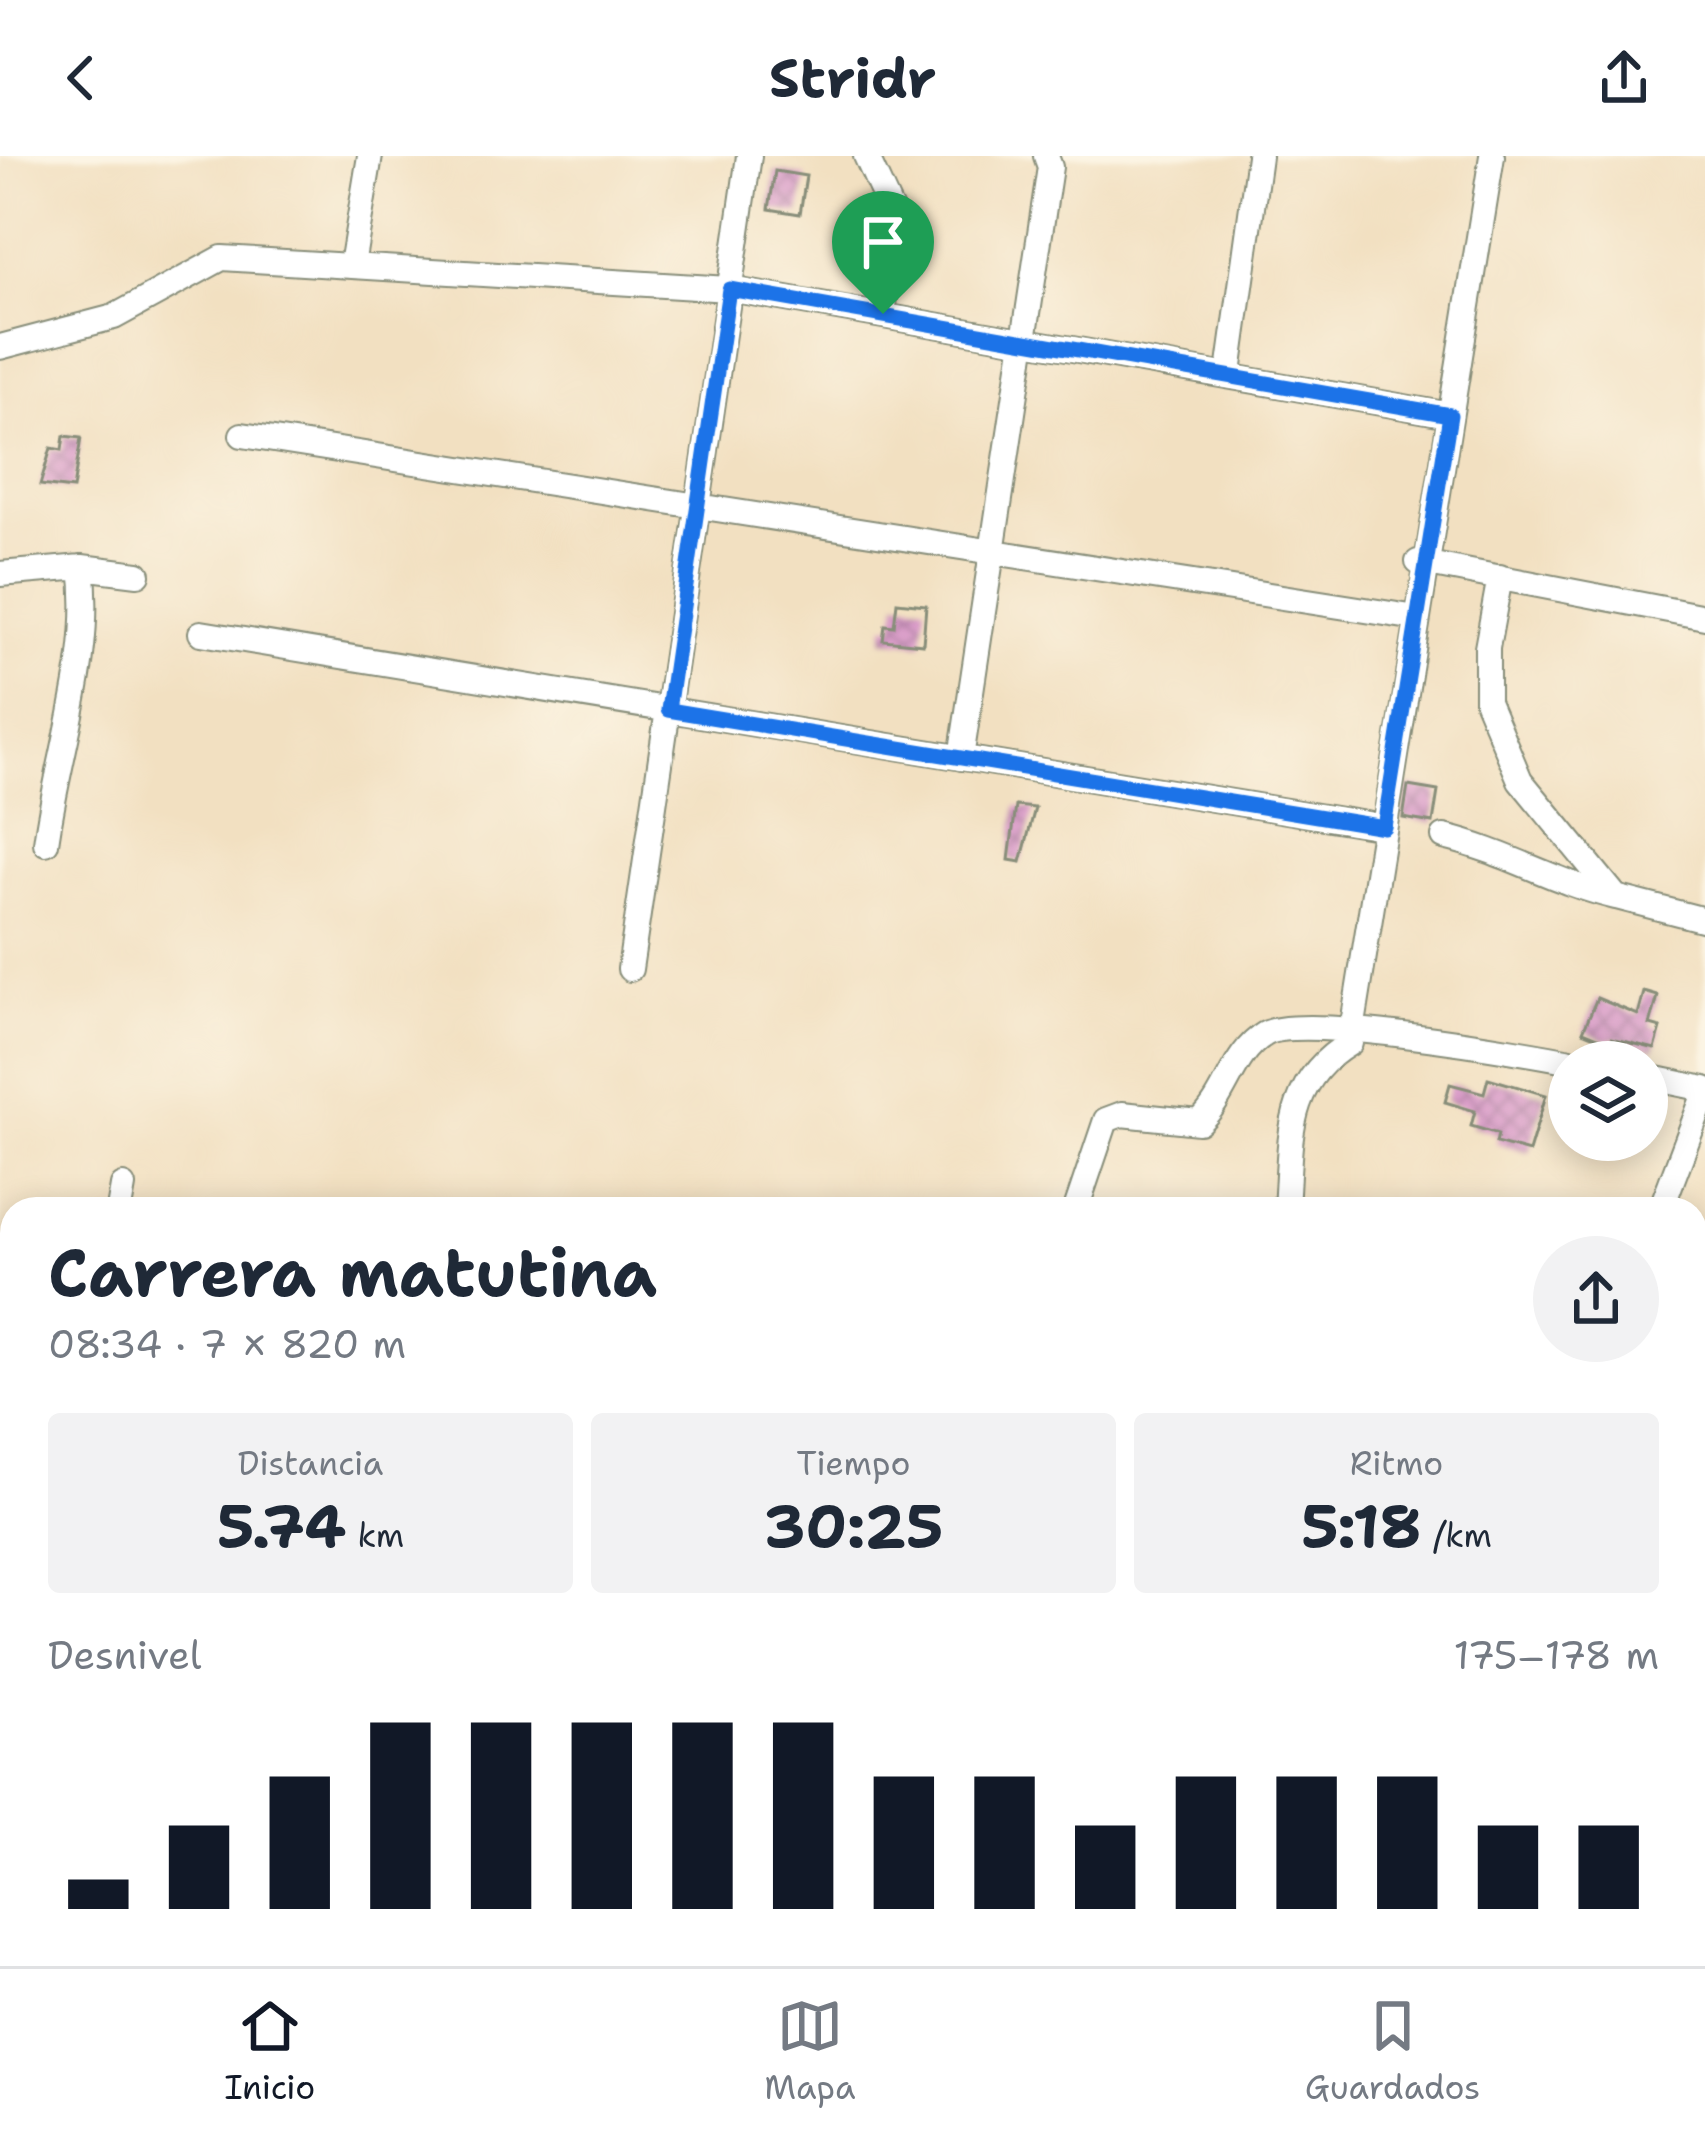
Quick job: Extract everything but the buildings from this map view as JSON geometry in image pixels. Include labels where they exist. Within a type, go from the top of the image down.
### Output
[{"type":"street","points":[[352,265],[370,156]]},
{"type":"street","points":[[630,969],[749,156]]},
{"type":"street","points":[[866,156],[895,219],[883,314]]},
{"type":"street","points":[[961,758],[1050,166],[1046,156]]},
{"type":"street","points":[[1229,374],[1259,156]]},
{"type":"street","points":[[1287,1197],[1293,1127],[1306,1081],[1350,1043],[1352,1034],[1422,562],[1492,156]]},
{"type":"street","points":[[0,347],[114,317],[222,258],[729,289],[1450,415]]},
{"type":"street","points":[[242,435],[1417,618]]},
{"type":"street","points":[[1422,562],[1705,617]]},
{"type":"street","points":[[46,843],[83,640],[87,604],[82,567]]},
{"type":"street","points":[[0,574],[82,567],[138,574]]},
{"type":"street","points":[[1499,577],[1487,684],[1498,738],[1520,780],[1616,897]]},
{"type":"street","points":[[200,633],[1384,827]]},
{"type":"street","points":[[1444,837],[1519,859],[1561,884],[1705,920]]},
{"type":"street","points":[[1080,1197],[1100,1129],[1113,1115],[1199,1122],[1242,1054],[1266,1034],[1297,1026],[1456,1040],[1548,1056]]},
{"type":"street","points":[[1665,1197],[1705,1091],[1668,1082]]},
{"type":"route","points":[[729,289],[883,314],[1450,415],[1384,827],[668,710],[729,289]]}]
